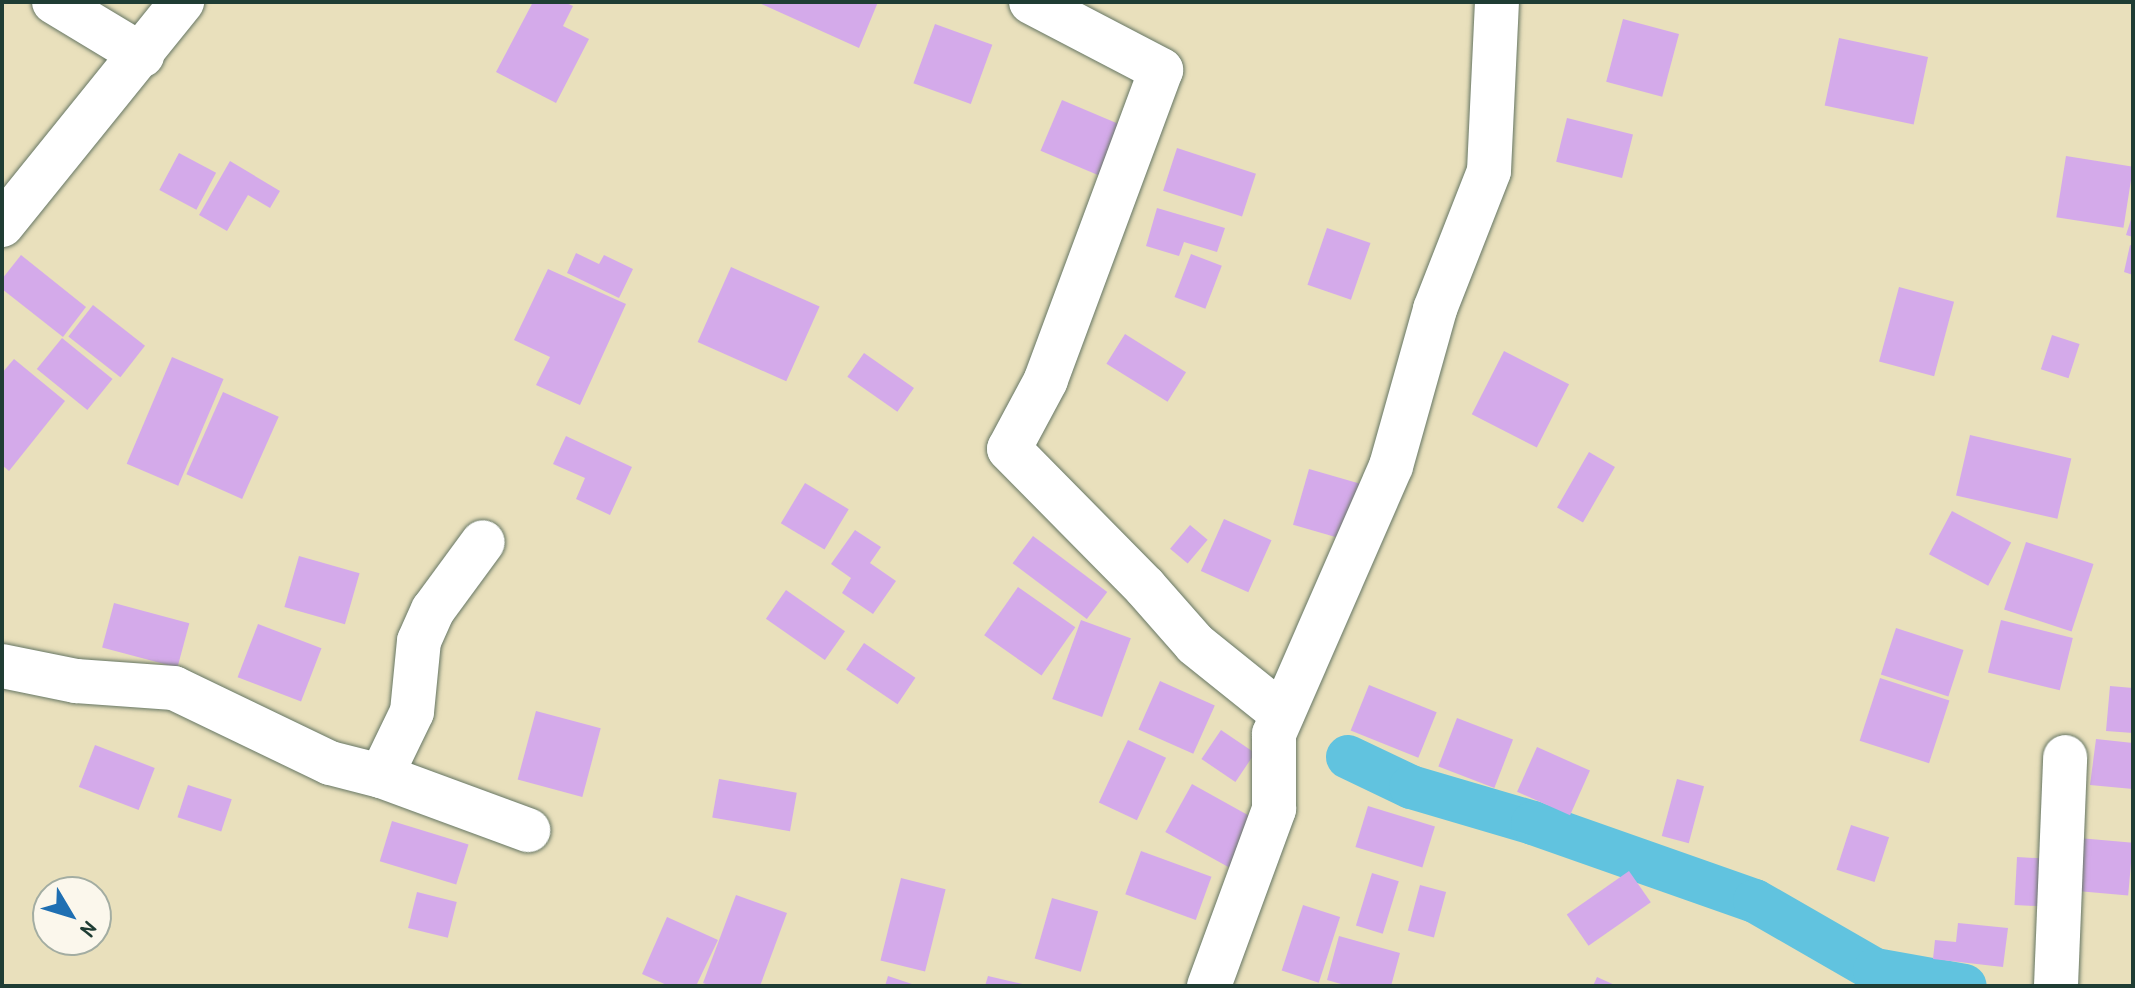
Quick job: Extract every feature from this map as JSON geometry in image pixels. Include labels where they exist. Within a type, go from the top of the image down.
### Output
[{"type":"street","points":[[54,2],[142,55]]},
{"type":"street","points":[[2,225],[182,2]]},
{"type":"street","points":[[1031,2],[1161,70],[1046,380],[1009,449],[1145,587],[1195,644],[1282,714]]},
{"type":"street","points":[[1209,986],[1274,809],[1274,734],[1391,466],[1435,309],[1489,171],[1497,2]]},
{"type":"street","points":[[381,776],[412,712],[419,641],[433,610],[483,542]]},
{"type":"street","points":[[2,666],[76,681],[174,688],[330,763],[381,776],[528,830]]},
{"type":"street","points":[[2056,986],[2065,757]]},
{"type":"building","points":[[533,2],[564,2],[573,6],[563,26],[589,39],[556,103],[496,72]]},
{"type":"building","points":[[757,2],[878,2],[859,48]]},
{"type":"building","points":[[1623,19],[1679,34],[1662,97],[1606,82]]},
{"type":"building","points":[[935,24],[992,45],[971,104],[913,83]]},
{"type":"building","points":[[1839,38],[1928,57],[1914,124],[1825,105]]},
{"type":"building","points":[[1062,100],[1126,127],[1105,178],[1041,151]]},
{"type":"building","points":[[1567,118],[1633,134],[1622,178],[1556,162]]},
{"type":"building","points":[[1177,148],[1256,174],[1242,216],[1163,191]]},
{"type":"building","points":[[179,153],[216,173],[196,210],[159,190]]},
{"type":"building","points":[[2066,156],[2133,167],[2123,228],[2056,217]]},
{"type":"building","points":[[230,161],[280,191],[270,208],[248,195],[227,231],[199,215]]},
{"type":"building","points":[[1157,208],[1225,228],[1217,252],[1184,242],[1179,256],[1146,246]]},
{"type":"building","points":[[2133,213],[2133,237],[2126,235]]},
{"type":"building","points":[[1327,228],[1370,243],[1351,300],[1307,285]]},
{"type":"building","points":[[2130,245],[2133,246],[2133,275],[2124,272]]},
{"type":"building","points":[[576,253],[599,264],[604,255],[633,269],[619,298],[567,273]]},
{"type":"building","points":[[1191,254],[1222,266],[1205,309],[1175,297]]},
{"type":"building","points":[[21,255],[86,307],[63,337],[2,289],[2,279]]},
{"type":"building","points":[[731,267],[820,306],[786,381],[698,342]]},
{"type":"building","points":[[548,269],[626,304],[580,405],[536,385],[550,357],[514,340]]},
{"type":"building","points":[[1899,287],[1954,302],[1934,376],[1879,361]]},
{"type":"building","points":[[93,305],[145,346],[120,377],[68,337]]},
{"type":"building","points":[[1125,334],[1186,372],[1168,402],[1106,364]]},
{"type":"building","points":[[2052,335],[2080,344],[2068,378],[2041,369]]},
{"type":"building","points":[[62,338],[113,379],[87,410],[37,369]]},
{"type":"building","points":[[1504,351],[1569,384],[1537,447],[1472,414]]},
{"type":"building","points":[[864,353],[914,388],[897,412],[847,377]]},
{"type":"building","points":[[172,357],[224,379],[178,486],[127,464]]},
{"type":"building","points":[[14,359],[65,401],[9,471],[2,465],[2,373]]},
{"type":"building","points":[[223,392],[279,417],[242,499],[186,474]]},
{"type":"building","points":[[1970,435],[2071,458],[2057,519],[1956,495]]},
{"type":"building","points":[[566,436],[632,467],[610,515],[576,499],[585,478],[553,464]]},
{"type":"building","points":[[1589,452],[1615,467],[1583,522],[1557,507]]},
{"type":"building","points":[[1309,469],[1371,487],[1355,543],[1293,525]]},
{"type":"building","points":[[805,483],[849,509],[825,550],[781,523]]},
{"type":"building","points":[[1952,511],[2011,542],[1988,586],[1929,554]]},
{"type":"building","points":[[1224,519],[1272,540],[1248,592],[1201,571]]},
{"type":"building","points":[[1190,525],[1208,540],[1188,564],[1170,549]]},
{"type":"building","points":[[855,530],[881,547],[870,563],[896,581],[873,614],[842,593],[851,578],[831,564]]},
{"type":"building","points":[[1033,536],[1107,592],[1087,619],[1013,563]]},
{"type":"building","points":[[2026,542],[2094,564],[2072,631],[2004,610]]},
{"type":"building","points":[[299,556],[360,573],[345,624],[284,607]]},
{"type":"building","points":[[1018,587],[1075,627],[1041,675],[984,635]]},
{"type":"building","points":[[786,590],[845,631],[825,660],[766,619]]},
{"type":"building","points":[[114,603],[189,623],[177,668],[102,647]]},
{"type":"building","points":[[1081,620],[1131,638],[1102,717],[1052,699]]},
{"type":"building","points":[[2001,620],[2073,638],[2060,690],[1988,672]]},
{"type":"building","points":[[258,624],[321,648],[301,702],[238,677]]},
{"type":"building","points":[[1896,628],[1964,650],[1948,697],[1881,675]]},
{"type":"building","points":[[864,643],[915,678],[898,704],[846,670]]},
{"type":"building","points":[[1880,678],[1949,701],[1929,763],[1860,741]]},
{"type":"building","points":[[1160,681],[1215,705],[1193,754],[1138,729]]},
{"type":"building","points":[[1369,685],[1437,712],[1418,758],[1351,730]]},
{"type":"building","points":[[2110,686],[2133,688],[2133,733],[2106,731]]},
{"type":"building","points":[[536,711],[601,728],[582,797],[518,780]]},
{"type":"building","points":[[1457,718],[1513,740],[1494,788],[1438,767]]},
{"type":"building","points":[[1221,730],[1255,753],[1235,782],[1201,759]]},
{"type":"building","points":[[2096,739],[2133,743],[2133,789],[2090,785]]},
{"type":"building","points":[[1128,740],[1166,758],[1137,820],[1099,803]]},
{"type":"building","points":[[95,745],[155,768],[139,810],[79,787]]},
{"type":"building","points":[[1537,747],[1590,771],[1570,815],[1517,792]]},
{"type":"building","points":[[719,779],[797,793],[790,831],[712,817]]},
{"type":"building","points":[[1677,779],[1704,786],[1689,843],[1662,836]]},
{"type":"building","points":[[1192,784],[1257,820],[1230,868],[1165,832]]},
{"type":"building","points":[[188,785],[232,799],[221,832],[177,817]]},
{"type":"building","points":[[1368,806],[1435,826],[1422,868],[1355,847]]},
{"type":"building","points":[[392,821],[469,844],[456,885],[380,861]]},
{"type":"building","points":[[1851,825],[1889,837],[1875,882],[1836,870]]},
{"type":"building","points":[[2079,838],[2133,843],[2128,896],[2074,891]]},
{"type":"building","points":[[1141,851],[1211,877],[1196,920],[1125,894]]},
{"type":"building","points":[[2017,857],[2058,859],[2055,907],[2014,905]]},
{"type":"building","points":[[1629,871],[1651,902],[1589,946],[1567,915]]},
{"type":"building","points":[[1372,873],[1399,881],[1383,934],[1356,926]]},
{"type":"building","points":[[901,878],[946,889],[925,972],[880,960]]},
{"type":"building","points":[[1420,885],[1446,892],[1434,937],[1408,930]]},
{"type":"building","points":[[417,892],[457,902],[448,938],[408,928]]},
{"type":"building","points":[[736,895],[787,913],[760,986],[711,986],[703,983]]},
{"type":"building","points":[[1052,898],[1098,911],[1081,972],[1035,959]]},
{"type":"building","points":[[1303,905],[1340,917],[1319,983],[1282,971]]},
{"type":"building","points":[[667,917],[718,940],[696,986],[669,986],[642,974]]},
{"type":"building","points":[[1958,923],[2008,928],[2003,967],[1933,959],[1935,940],[1956,942]]},
{"type":"building","points":[[1339,936],[1400,953],[1391,986],[1348,986],[1327,980]]},
{"type":"building","points":[[888,976],[915,985],[915,986],[885,986]]},
{"type":"building","points":[[988,976],[1027,985],[1027,986],[985,986]]},
{"type":"building","points":[[1597,977],[1617,986],[1593,986]]},
{"type":"waterway","points":[[1348,757],[1411,787],[1533,823],[1755,901],[1875,970],[1965,986]]}]
